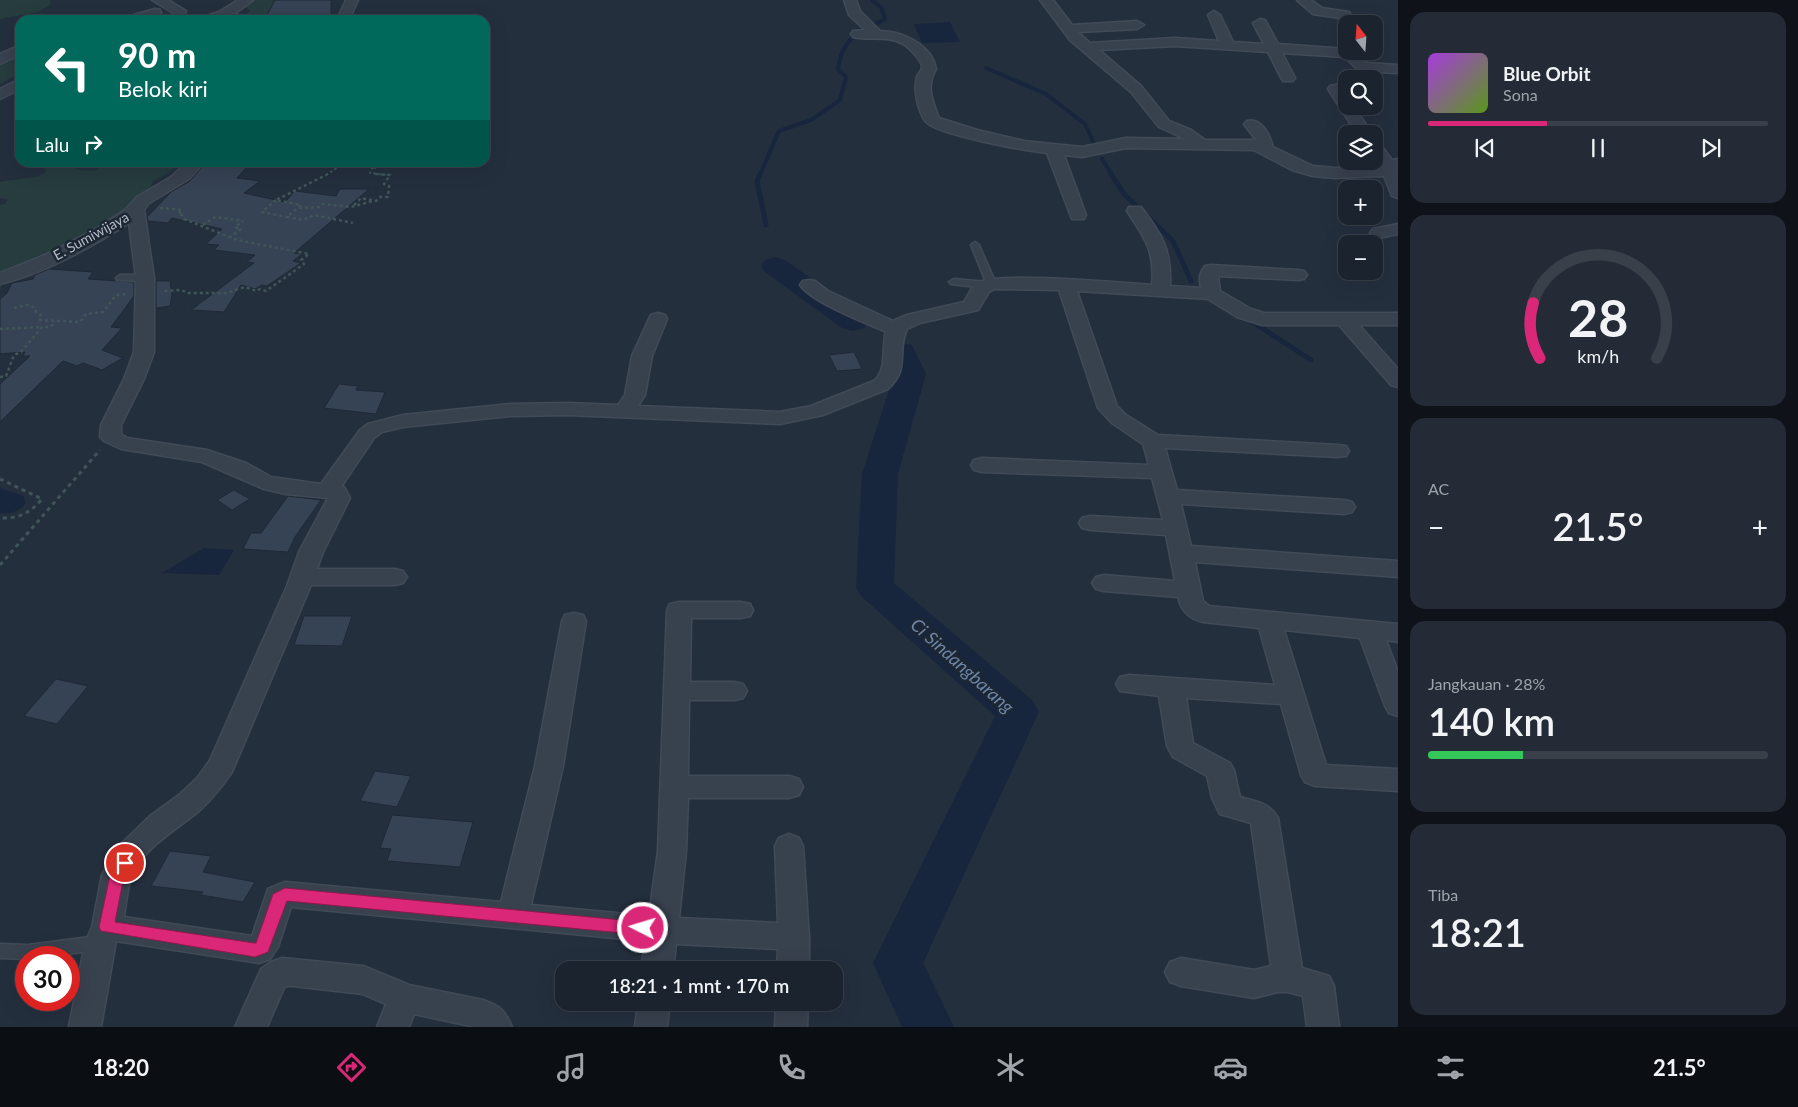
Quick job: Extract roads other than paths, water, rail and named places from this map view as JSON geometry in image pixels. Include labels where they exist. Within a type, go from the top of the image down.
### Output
[{"type":"street","points":[[224,15],[247,0]]},
{"type":"street","points":[[345,15],[352,0]]},
{"type":"street","points":[[850,0],[854,12],[868,31],[904,38],[928,62],[929,69],[924,77],[923,96],[932,120],[939,124],[1024,146],[1054,150],[1090,151],[1126,143],[1248,144],[1266,148],[1306,170],[1349,173],[1392,167]]},
{"type":"street","points":[[1046,0],[1085,47],[1136,88],[1164,124],[1186,133],[1202,144]]},
{"type":"street","points":[[1303,0],[1318,11],[1344,15]]},
{"type":"street","points":[[141,15],[156,6],[180,12]]},
{"type":"street","points":[[1214,15],[1227,44]]},
{"type":"street","points":[[1260,23],[1288,78]]},
{"type":"street","points":[[1069,29],[1137,25]]},
{"type":"street","points":[[1085,47],[1162,42],[1338,51]]},
{"type":"street","points":[[0,60],[14,52]]},
{"type":"street","points":[[1355,60],[1364,70]]},
{"type":"street","points":[[1383,71],[1398,69]]},
{"type":"street","points":[[0,96],[15,86]]},
{"type":"street","points":[[0,103],[15,100]]},
{"type":"street","points":[[1252,124],[1263,137],[1266,148]]},
{"type":"street","points":[[1054,150],[1078,215]]},
{"type":"street","points":[[1383,156],[1392,167],[1398,193]]},
{"type":"street","name":"E. Sumiwijaya","points":[[0,278],[26,270],[82,243],[174,185],[192,167]]},
{"type":"street","points":[[85,1027],[117,875],[132,851],[160,824],[189,803],[208,785],[222,765],[296,595],[301,577],[336,508],[339,498],[336,492],[328,490],[286,487],[264,482],[238,468],[207,456],[121,443],[111,437],[111,425],[134,380],[144,352],[145,285],[140,205]]},
{"type":"street","points":[[1135,211],[1154,236],[1161,252],[1161,290]]},
{"type":"street","points":[[1379,233],[1398,229]]},
{"type":"street","points":[[1212,294],[1208,278],[1211,270],[1298,276]]},
{"type":"street","points":[[809,285],[828,298],[896,330]]},
{"type":"street","points":[[328,490],[361,441],[375,428],[421,418],[512,410],[568,409],[780,418],[816,411],[881,385],[889,377],[892,368],[896,330],[900,324],[909,320],[952,312],[971,306],[976,301],[980,291],[989,285],[1066,285],[1212,294],[1244,312],[1262,318],[1398,319]]},
{"type":"street","points":[[1066,285],[1108,408],[1119,420],[1153,441],[1338,451]]},
{"type":"street","points":[[624,412],[635,394],[642,356],[658,319]]},
{"type":"street","points":[[1346,320],[1395,375]]},
{"type":"street","points":[[1153,441],[1176,528],[1192,605],[1203,614],[1398,633]]},
{"type":"street","points":[[982,465],[1162,472]]},
{"type":"street","points":[[1168,496],[1344,507]]},
{"type":"street","points":[[1090,523],[1176,528]]},
{"type":"street","points":[[1181,553],[1398,569]]},
{"type":"street","points":[[301,577],[395,577]]},
{"type":"street","points":[[1104,583],[1189,590]]},
{"type":"street","points":[[658,961],[672,850],[678,610],[741,610]]},
{"type":"street","points":[[513,916],[549,766],[574,621]]},
{"type":"street","points":[[1269,621],[1315,775],[1398,780]]},
{"type":"street","points":[[1370,631],[1398,706]]},
{"type":"street","points":[[1129,684],[1291,695]]},
{"type":"street","points":[[1171,688],[1180,746],[1183,750],[1220,770],[1226,798],[1230,806],[1256,812],[1264,818],[1288,978]]},
{"type":"street","points":[[676,691],[734,691]]},
{"type":"street","points":[[674,786],[789,787]]},
{"type":"street","points":[[789,846],[794,937],[793,961]]},
{"type":"street","points":[[104,935],[259,950],[267,938],[279,898],[285,894],[662,930],[794,937]]},
{"type":"street","points":[[251,1027],[272,979],[282,972],[363,980],[404,998],[483,1014],[494,1022],[496,1027]]},
{"type":"street","points":[[1181,972],[1254,984],[1278,978],[1288,978],[1318,986],[1323,1027]]},
{"type":"street","points":[[393,1027],[404,998]]},
{"type":"street","points":[[651,1027],[653,1011]]},
{"type":"street","points":[[791,1027],[792,1011]]},
{"type":"lane","points":[[954,282],[989,285],[975,245]]},
{"type":"lane","points":[[120,278],[145,285]]},
{"type":"lane","points":[[0,950],[28,952],[104,935]]},
{"type":"water","points":[[950,22],[960,42],[922,43],[914,24]]},
{"type":"water","points":[[0,488],[24,496],[25,504],[14,512],[0,513]]},
{"type":"water","points":[[204,548],[234,550],[219,575],[162,573]]},
{"type":"waterway","name":"Ci Sindangbarang","points":[[868,28],[885,19],[881,7],[872,0]]},
{"type":"waterway","name":"Ci Sindangbarang","points":[[760,175],[779,131],[811,120],[840,100],[846,77],[838,69],[840,58],[847,43],[859,32]]},
{"type":"waterway","points":[[986,68],[1046,94],[1085,124],[1096,148]]},
{"type":"waterway","points":[[1102,159],[1112,175]]},
{"type":"waterway","name":"Ci Sindangbarang","points":[[760,174],[757,181],[766,225]]},
{"type":"waterway","points":[[1111,174],[1125,195],[1173,241],[1191,281]]},
{"type":"waterway","name":"Ci Sindangbarang","points":[[775,266],[853,322]]},
{"type":"waterway","points":[[1245,317],[1311,360]]},
{"type":"waterway","name":"Ci Sindangbarang","points":[[901,352],[910,374],[880,474],[875,587],[1018,712],[898,963],[928,1027]]}]
